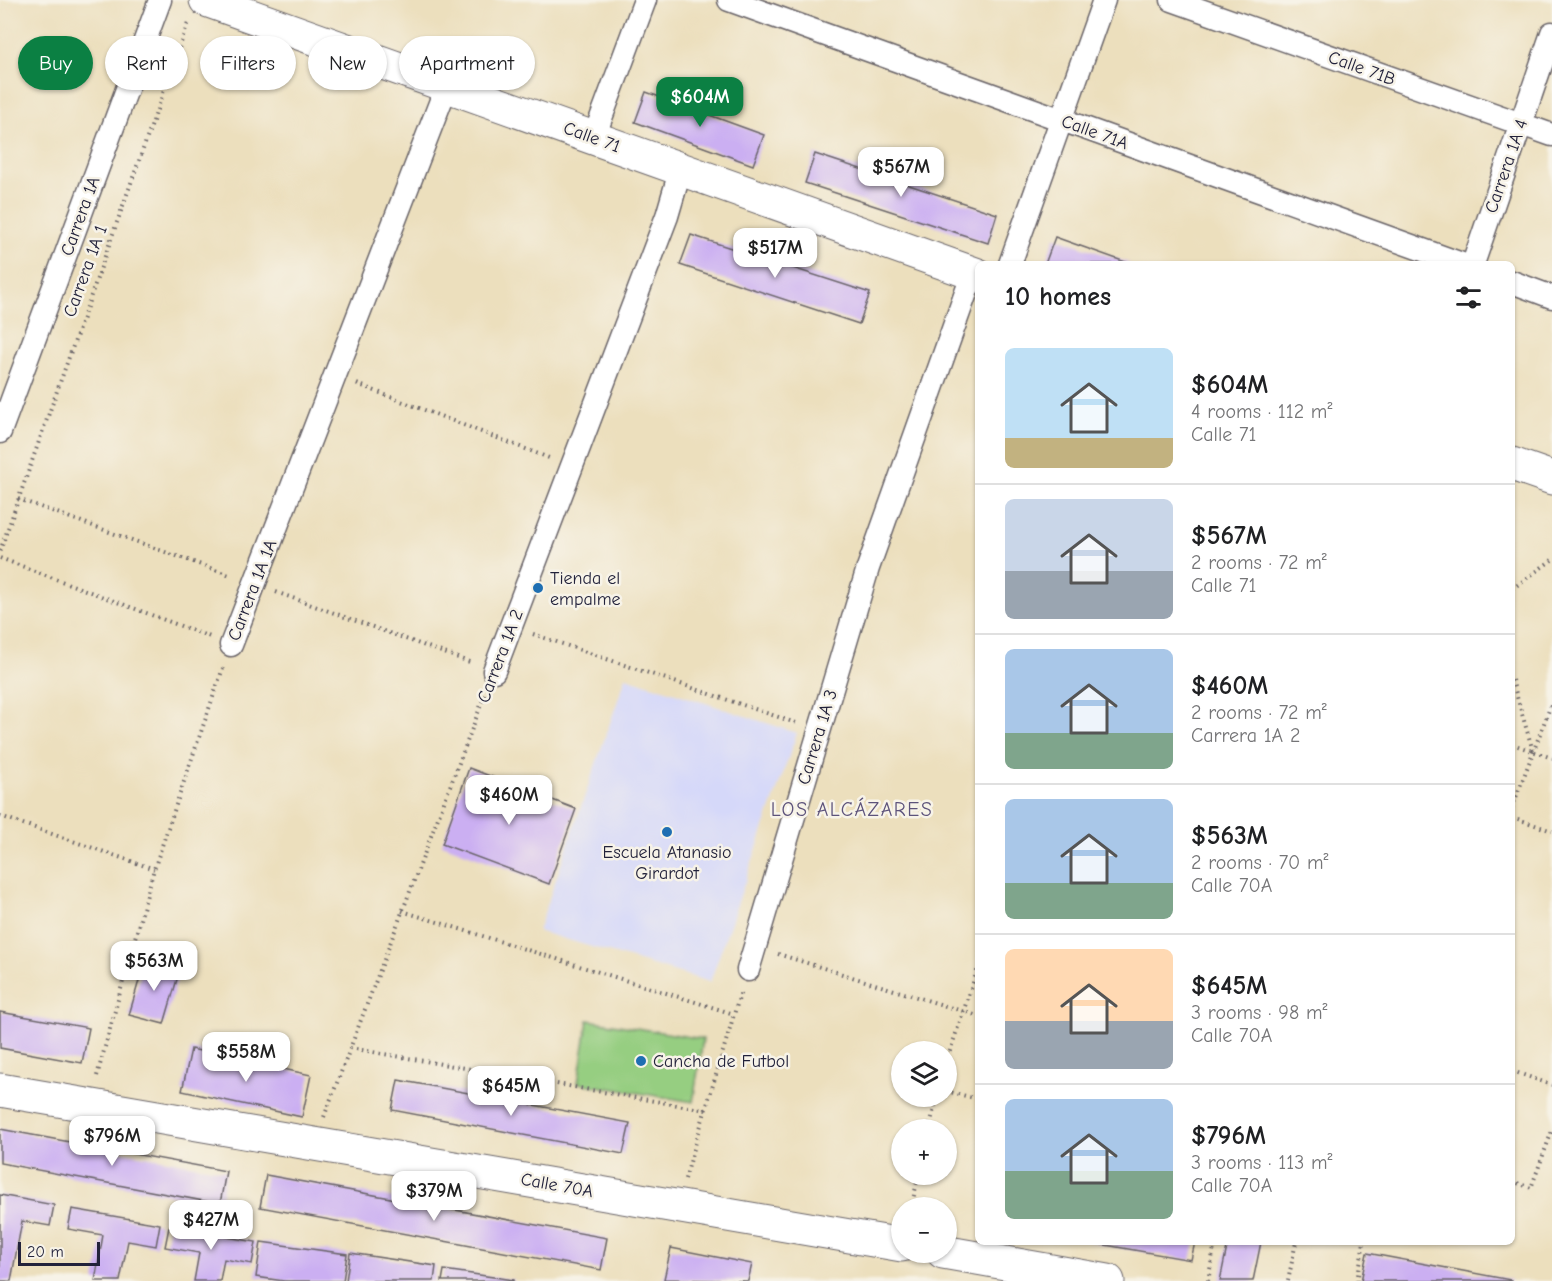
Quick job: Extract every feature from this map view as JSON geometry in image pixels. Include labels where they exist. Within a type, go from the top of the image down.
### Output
[{"type":"street","name":"Carrera 1A","points":[[0,432],[160,0]]},
{"type":"street","points":[[594,137],[645,0]]},
{"type":"street","name":"Calle 71A","points":[[729,0],[1454,261]]},
{"type":"street","points":[[1011,261],[1104,0]]},
{"type":"street","name":"Calle 71B","points":[[1172,0],[1552,135]]},
{"type":"street","name":"Calle 71","points":[[197,11],[399,71]]},
{"type":"street","name":"Carrera 1A 4","points":[[1474,261],[1552,33]]},
{"type":"street","name":"Carrera 1A 1A","points":[[231,645],[445,90]]},
{"type":"street","name":"Calle 71","points":[[461,90],[975,274]]},
{"type":"street","name":"Carrera 1A 2","points":[[494,671],[668,216],[681,168]]},
{"type":"street","name":"Carrera 1A 3","points":[[748,970],[868,568],[975,274]]},
{"type":"street","points":[[1515,283],[1552,297]]},
{"type":"street","points":[[1515,465],[1552,478]]},
{"type":"street","name":"Calle 70A","points":[[0,1090],[891,1243]]},
{"type":"street","points":[[957,1254],[1108,1281]]},
{"type":"path","name":"Carrera 1A 1","points":[[0,551],[197,11]]},
{"type":"path","points":[[334,375],[572,467]]},
{"type":"path","points":[[18,499],[494,671]]},
{"type":"path","points":[[0,558],[231,645]]},
{"type":"path","points":[[1515,587],[1552,560]]},
{"type":"path","points":[[511,627],[819,731]]},
{"type":"path","name":"Carrera 1A 1A","points":[[88,1105],[154,869],[231,645]]},
{"type":"path","name":"Carrera 1A 2","points":[[314,1143],[494,671]]},
{"type":"path","points":[[1515,690],[1533,752]]},
{"type":"path","points":[[1515,800],[1552,702]]},
{"type":"path","points":[[1515,745],[1552,758]]},
{"type":"path","points":[[0,816],[154,869]]},
{"type":"path","points":[[1515,818],[1552,831]]},
{"type":"path","points":[[402,911],[734,1014]]},
{"type":"path","points":[[755,946],[975,1015]]},
{"type":"path","points":[[678,1206],[748,970]]},
{"type":"path","points":[[953,1041],[975,976]]},
{"type":"path","points":[[350,1048],[706,1110]]},
{"type":"path","points":[[1515,1072],[1552,1085]]},
{"type":"path","points":[[957,1094],[975,1098]]},
{"type":"path","points":[[1515,1182],[1531,1188],[1552,1131]]},
{"type":"path","points":[[1208,1281],[1214,1245]]},
{"type":"path","points":[[1288,1281],[1295,1245]]},
{"type":"path","points":[[1357,1281],[1363,1245]]},
{"type":"shaded area","name":"Escuela Atanasio Girardot","points":[[626,677],[797,733],[710,982],[538,931]]},
{"type":"green space","name":"Cancha de Futbol","points":[[588,1020],[703,1039],[693,1102],[578,1083]]},
{"type":"building","points":[[646,92],[764,135],[753,165],[635,122]]},
{"type":"building","points":[[815,154],[997,214],[988,243],[805,183]]},
{"type":"building","points":[[691,235],[870,293],[859,324],[680,265]]},
{"type":"building","points":[[1055,237],[1123,261],[1046,261]]},
{"type":"building","points":[[469,768],[576,809],[549,884],[442,844]]},
{"type":"building","points":[[145,960],[180,969],[164,1024],[129,1015]]},
{"type":"building","points":[[0,1012],[89,1028],[82,1063],[0,1048]]},
{"type":"building","points":[[191,1049],[311,1075],[302,1117],[182,1091]]},
{"type":"building","points":[[398,1080],[630,1123],[623,1154],[392,1110]]},
{"type":"building","points":[[0,1129],[226,1171],[220,1204],[0,1163]]},
{"type":"building","points":[[266,1175],[607,1238],[601,1270],[260,1207]]},
{"type":"building","points":[[0,1195],[54,1205],[50,1226],[22,1221],[11,1281],[0,1281]]},
{"type":"building","points":[[72,1209],[160,1224],[156,1246],[128,1241],[120,1281],[95,1281],[103,1235],[68,1229]]},
{"type":"building","points":[[169,1227],[256,1242],[252,1264],[224,1259],[220,1281],[194,1281],[199,1253],[165,1247]]},
{"type":"building","points":[[261,1242],[347,1254],[343,1281],[284,1281],[256,1277]]},
{"type":"building","points":[[1105,1245],[1194,1245],[1191,1260]]},
{"type":"building","points":[[1227,1245],[1260,1245],[1253,1281],[1220,1281]]},
{"type":"building","points":[[671,1248],[752,1264],[748,1281],[664,1279]]},
{"type":"building","points":[[350,1253],[436,1266],[434,1281],[346,1281]]},
{"type":"building","points":[[1367,1253],[1511,1280],[1511,1281],[1361,1281]]},
{"type":"building","points":[[444,1270],[514,1280],[514,1281],[442,1281]]},
{"type":"place","name":"Tienda el empalme","points":[[538,588]]},
{"type":"place","name":"Escuela Atanasio Girardot","points":[[667,832]]},
{"type":"place","name":"Cancha de Futbol","points":[[641,1061]]},
{"type":"district","name":"LOS ALCÁZARES","points":[[852,809]]}]
